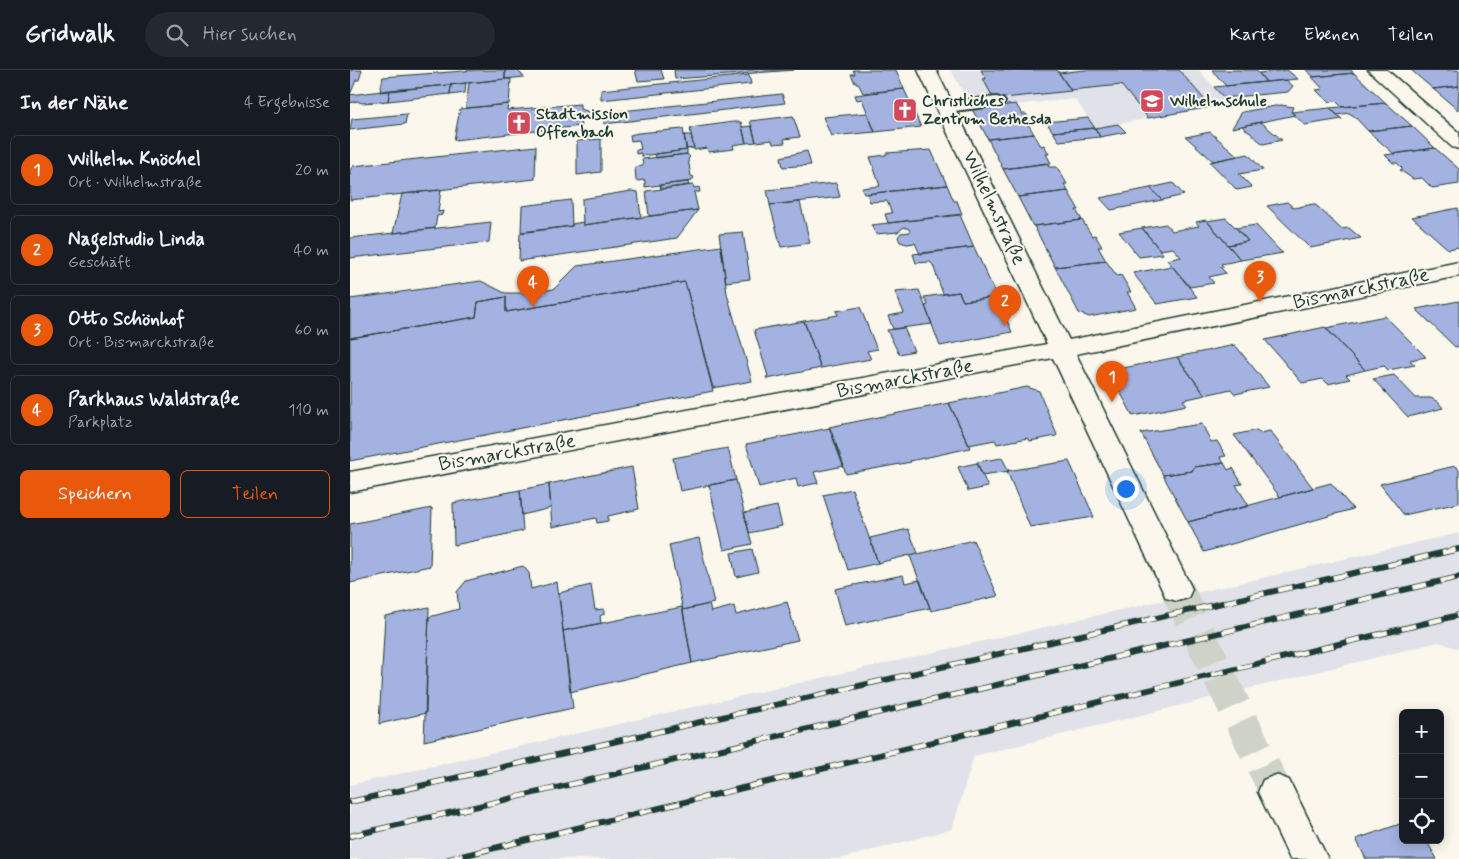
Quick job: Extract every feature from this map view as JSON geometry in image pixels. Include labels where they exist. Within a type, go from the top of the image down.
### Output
[{"type":"street","name":"Wilhelmstraße","points":[[927,70],[1177,589]]},
{"type":"street","points":[[1377,70],[1459,143]]},
{"type":"street","name":"Bismarckstraße","points":[[350,482],[1061,349],[1459,269]]},
{"type":"street","points":[[1276,792],[1309,859]]},
{"type":"lane","points":[[946,107],[997,102]]},
{"type":"shaded area","name":"Wilhelmschule","points":[[951,70],[1199,70],[1229,104],[1095,128],[1075,99],[972,109]]},
{"type":"shaded area","points":[[1459,533],[1459,649],[1439,642],[974,756],[952,829],[840,859],[350,859],[350,785]]},
{"type":"building","points":[[350,70],[362,70],[359,80],[356,80],[350,95]]},
{"type":"building","points":[[477,70],[505,70],[505,79],[380,92],[383,77]]},
{"type":"building","points":[[505,70],[517,70],[524,77],[505,79]]},
{"type":"building","points":[[635,70],[661,70],[664,79],[638,81]]},
{"type":"building","points":[[674,70],[794,70],[675,79]]},
{"type":"building","points":[[853,70],[896,70],[904,89],[863,93],[851,74],[855,74]]},
{"type":"building","points":[[981,70],[1057,70],[1071,91],[994,99],[983,79],[986,79]]},
{"type":"building","points":[[1084,70],[1179,70],[1211,107],[1148,118],[1121,85],[1071,90],[1059,73]]},
{"type":"building","points":[[1212,70],[1256,70],[1266,82],[1226,86]]},
{"type":"building","points":[[1287,70],[1298,79],[1266,82],[1259,73]]},
{"type":"building","points":[[1306,70],[1351,70],[1354,73],[1314,77]]},
{"type":"building","points":[[1411,70],[1459,70],[1459,86],[1433,89]]},
{"type":"building","points":[[1354,73],[1386,103],[1342,107],[1336,101],[1329,102],[1316,90],[1323,89],[1312,77]]},
{"type":"building","points":[[749,75],[751,84],[601,100],[601,90]]},
{"type":"building","points":[[511,79],[509,104],[466,108],[469,83]]},
{"type":"building","points":[[1286,80],[1293,86],[1288,92],[1224,98],[1214,87]]},
{"type":"building","points":[[466,83],[465,93],[450,95],[451,85]]},
{"type":"building","points":[[451,85],[450,94],[388,101],[390,90]]},
{"type":"building","points":[[1459,86],[1458,110],[1433,89]]},
{"type":"building","points":[[904,89],[921,127],[875,132],[862,99],[857,100],[855,95]]},
{"type":"building","points":[[390,90],[388,101],[362,103],[357,101],[350,103],[350,95]]},
{"type":"building","points":[[782,94],[785,103],[604,124],[603,113]]},
{"type":"building","points":[[1386,103],[1412,126],[1368,131],[1354,116],[1349,113],[1337,115],[1330,108]]},
{"type":"building","name":"Stadtmission Offenbach","points":[[508,104],[507,110],[580,104],[580,109],[587,111],[588,114],[580,121],[581,126],[454,140],[460,109]]},
{"type":"building","points":[[1016,104],[1022,114],[1026,114],[1031,122],[1027,122],[1034,134],[988,139],[972,109]]},
{"type":"building","points":[[1281,105],[1293,107],[1291,112],[1295,115],[1232,128],[1242,112]]},
{"type":"building","points":[[1330,108],[1342,119],[1305,125],[1291,112]]},
{"type":"building","points":[[867,113],[875,132],[831,136],[823,117]]},
{"type":"building","points":[[407,114],[405,124],[350,130],[352,119]]},
{"type":"building","points":[[793,116],[800,137],[784,139],[785,143],[773,144],[772,140],[756,142],[750,121]]},
{"type":"building","points":[[1088,118],[1095,128],[1053,132],[1046,122]]},
{"type":"building","points":[[741,122],[746,143],[733,145],[734,149],[708,152],[707,148],[694,150],[690,128]]},
{"type":"building","points":[[1261,122],[1282,140],[1263,144],[1242,126]]},
{"type":"building","points":[[1118,124],[1126,132],[1100,137],[1095,128]]},
{"type":"building","points":[[752,126],[756,142],[746,143],[742,127]]},
{"type":"building","points":[[1412,126],[1435,148],[1394,154],[1368,131]]},
{"type":"building","points":[[1095,128],[1100,137],[1059,141],[1053,132]]},
{"type":"building","points":[[683,129],[687,150],[641,156],[641,153],[636,154],[636,150],[641,149],[639,140],[631,141],[630,135],[638,133]]},
{"type":"building","points":[[1210,132],[1238,156],[1213,161],[1186,137]]},
{"type":"building","points":[[1034,134],[1041,146],[1044,145],[1051,163],[1003,169],[988,139]]},
{"type":"building","points":[[684,135],[691,135],[694,148],[686,149]]},
{"type":"building","points":[[601,139],[601,172],[577,175],[577,141]]},
{"type":"building","points":[[536,146],[535,179],[350,200],[350,170],[353,166]]},
{"type":"building","points":[[1435,148],[1459,169],[1459,184],[1432,188],[1422,178],[1413,179],[1400,170],[1403,169],[1385,155]]},
{"type":"building","points":[[687,150],[687,154],[656,158],[655,154]]},
{"type":"building","points":[[931,150],[947,185],[864,194],[862,188],[880,186],[870,157],[886,155],[886,153]]},
{"type":"building","points":[[807,151],[811,165],[783,167],[781,157]]},
{"type":"building","points":[[687,154],[690,157],[688,159],[691,176],[694,177],[692,181],[645,187],[645,180],[636,181],[635,167],[643,166],[642,159]]},
{"type":"building","points":[[1248,154],[1263,170],[1239,174],[1252,187],[1237,190],[1210,162]]},
{"type":"building","points":[[1047,163],[1049,167],[1057,167],[1067,184],[1064,184],[1068,191],[1018,197],[1003,169]]},
{"type":"building","points":[[688,182],[689,185],[661,189],[660,185]]},
{"type":"building","points":[[836,183],[840,197],[770,205],[767,190]]},
{"type":"building","points":[[1173,183],[1184,195],[1162,200],[1150,188]]},
{"type":"building","points":[[693,185],[694,188],[699,187],[700,192],[694,192],[698,210],[649,216],[646,191]]},
{"type":"building","points":[[947,185],[954,201],[957,201],[962,214],[888,223],[885,214],[892,213],[887,201],[870,202],[867,194]]},
{"type":"building","points":[[1150,188],[1162,200],[1111,210],[1100,198]]},
{"type":"building","points":[[441,190],[438,212],[443,211],[442,215],[437,216],[435,228],[393,233],[402,194]]},
{"type":"building","points":[[631,191],[638,192],[641,217],[583,225],[582,199]]},
{"type":"building","points":[[1068,191],[1079,210],[1076,210],[1082,220],[1033,226],[1018,197]]},
{"type":"building","points":[[571,200],[572,226],[521,232],[522,206]]},
{"type":"building","points":[[800,202],[810,243],[781,247],[770,205]]},
{"type":"building","points":[[1287,202],[1294,208],[1313,204],[1341,229],[1349,228],[1361,238],[1310,248],[1267,206]]},
{"type":"building","points":[[1458,208],[1459,247],[1448,249],[1412,217]]},
{"type":"building","points":[[698,210],[677,238],[519,261],[520,233],[572,226],[572,224],[583,222],[583,225]]},
{"type":"building","points":[[960,215],[974,247],[920,254],[915,243],[907,244],[900,242],[898,237],[901,233],[910,232],[909,229],[904,227],[898,232],[876,234],[871,225]]},
{"type":"building","points":[[1226,218],[1248,241],[1228,245],[1207,221]]},
{"type":"building","points":[[1082,220],[1092,236],[1095,235],[1102,247],[1098,247],[1106,261],[1055,267],[1034,226]]},
{"type":"building","points":[[1206,220],[1241,260],[1221,264],[1224,267],[1220,267],[1226,273],[1209,277],[1214,283],[1190,287],[1167,260],[1181,257],[1173,248],[1160,250],[1142,228],[1166,224],[1172,231],[1199,226],[1196,222]]},
{"type":"building","points":[[491,222],[489,242],[350,258],[350,238]]},
{"type":"building","points":[[1256,225],[1283,253],[1241,260],[1228,245],[1248,241],[1236,228]]},
{"type":"building","points":[[1142,228],[1163,254],[1139,257],[1119,232]]},
{"type":"building","points":[[743,232],[750,279],[726,282],[719,234]]},
{"type":"building","points":[[721,246],[727,294],[752,381],[713,388],[685,282],[506,312],[506,297],[478,302],[476,317],[350,338],[350,299],[481,281],[505,293],[528,293],[554,289],[577,266]]},
{"type":"building","points":[[974,247],[997,297],[963,301],[959,292],[943,294],[933,265],[930,262],[916,263],[913,254]]},
{"type":"building","points":[[1106,261],[1117,276],[1121,275],[1131,292],[1127,292],[1136,308],[1089,317],[1079,313],[1055,267]]},
{"type":"building","points":[[1172,266],[1197,297],[1157,304],[1133,273]]},
{"type":"building","points":[[685,282],[713,391],[350,461],[350,338],[476,317],[478,302],[506,297],[506,312]]},
{"type":"building","points":[[919,290],[932,324],[893,329],[888,316],[904,313],[895,292]]},
{"type":"building","points":[[959,292],[963,301],[997,297],[1012,332],[940,346],[925,306],[928,305],[924,297]]},
{"type":"building","points":[[1459,301],[1459,346],[1455,347],[1416,309]]},
{"type":"building","points":[[860,307],[878,349],[867,351],[871,359],[821,368],[804,321],[838,315],[836,311]]},
{"type":"building","points":[[1385,316],[1426,357],[1410,360],[1415,365],[1388,370],[1384,366],[1365,370],[1326,328]]},
{"type":"building","points":[[804,321],[821,368],[767,379],[766,377],[768,376],[754,330]]},
{"type":"building","points":[[1325,327],[1365,370],[1346,375],[1350,379],[1328,384],[1323,379],[1302,383],[1265,340]]},
{"type":"building","points":[[904,328],[914,351],[899,354],[887,330]]},
{"type":"building","points":[[1235,345],[1269,387],[1235,394],[1231,389],[1205,395],[1177,357]]},
{"type":"building","points":[[1177,357],[1205,395],[1183,400],[1187,405],[1133,416],[1109,371]]},
{"type":"building","points":[[1394,375],[1416,398],[1431,398],[1443,408],[1408,417],[1373,379]]},
{"type":"building","points":[[1027,387],[1039,391],[1056,436],[1030,441],[1028,438],[997,444],[995,440],[969,445],[949,403]]},
{"type":"building","points":[[949,403],[970,448],[911,462],[846,474],[829,427]]},
{"type":"building","points":[[1202,424],[1211,442],[1217,441],[1226,456],[1220,457],[1224,463],[1194,467],[1192,471],[1163,475],[1141,433]]},
{"type":"building","points":[[830,428],[844,466],[814,472],[818,483],[798,487],[796,478],[759,487],[746,444]]},
{"type":"building","points":[[1257,430],[1259,433],[1270,431],[1313,488],[1280,497],[1234,435]]},
{"type":"building","points":[[728,448],[736,480],[680,491],[673,458]]},
{"type":"building","points":[[1002,458],[1009,471],[982,475],[977,462]]},
{"type":"building","points":[[1069,461],[1094,517],[1030,527],[1007,471]]},
{"type":"building","points":[[977,463],[988,487],[968,491],[958,467]]},
{"type":"building","points":[[1224,463],[1228,470],[1233,468],[1242,484],[1236,485],[1249,506],[1188,522],[1163,475],[1192,471],[1194,467]]},
{"type":"building","points":[[1455,466],[1459,470],[1459,503],[1404,515],[1380,484]]},
{"type":"building","points":[[632,467],[639,509],[608,516],[608,521],[597,523],[596,518],[552,527],[549,484]]},
{"type":"building","points":[[736,480],[752,544],[724,550],[709,485]]},
{"type":"building","points":[[1331,483],[1353,509],[1204,552],[1188,522]]},
{"type":"building","points":[[549,484],[551,508],[522,515],[520,490]]},
{"type":"building","points":[[852,489],[878,563],[848,570],[823,495]]},
{"type":"building","points":[[520,490],[523,531],[454,545],[453,503]]},
{"type":"building","points":[[777,506],[782,526],[749,533],[744,513]]},
{"type":"building","points":[[432,508],[430,566],[350,583],[350,524]]},
{"type":"building","points":[[908,529],[918,553],[878,563],[870,538]]},
{"type":"building","points":[[699,538],[714,603],[683,610],[669,545]]},
{"type":"building","points":[[973,540],[998,596],[931,611],[910,556]]},
{"type":"building","points":[[752,549],[758,572],[736,577],[731,553]]},
{"type":"building","points":[[523,566],[529,573],[531,589],[557,582],[573,708],[424,741],[429,617],[459,609],[457,592],[466,581]]},
{"type":"building","points":[[903,575],[905,583],[920,580],[930,608],[845,626],[835,589]]},
{"type":"building","points":[[591,585],[595,610],[604,609],[604,614],[600,616],[601,623],[563,631],[559,593]]},
{"type":"building","points":[[787,602],[798,640],[692,663],[683,610],[709,604],[711,612],[734,606],[736,615]]},
{"type":"building","points":[[429,607],[426,713],[379,724],[385,616]]},
{"type":"building","points":[[682,607],[692,663],[570,692],[563,631]]},
{"type":"building","points":[[1399,824],[1399,844],[1428,844],[1437,859],[1366,859],[1356,839]]},
{"type":"tunnel","points":[[1177,589],[1276,792]]},
{"type":"railway","points":[[350,802],[1459,549]]},
{"type":"railway","points":[[350,836],[1459,577]]},
{"type":"railway","points":[[449,859],[1459,615]]},
{"type":"place","name":"Wilhelmschule","points":[[1152,101]]},
{"type":"place","name":"Christliches Zentrum Bethesda","points":[[905,110]]},
{"type":"place","name":"Stadtmission Offenbach","points":[[519,123]]},
{"type":"place","name":"Otto Schönhof","points":[[1260,302]]},
{"type":"place","name":"Parkhaus Waldstraße","points":[[533,307]]},
{"type":"place","name":"Nagelstudio Linda","points":[[1005,326]]},
{"type":"place","name":"Wilhelm Knöchel","points":[[1112,402]]}]
